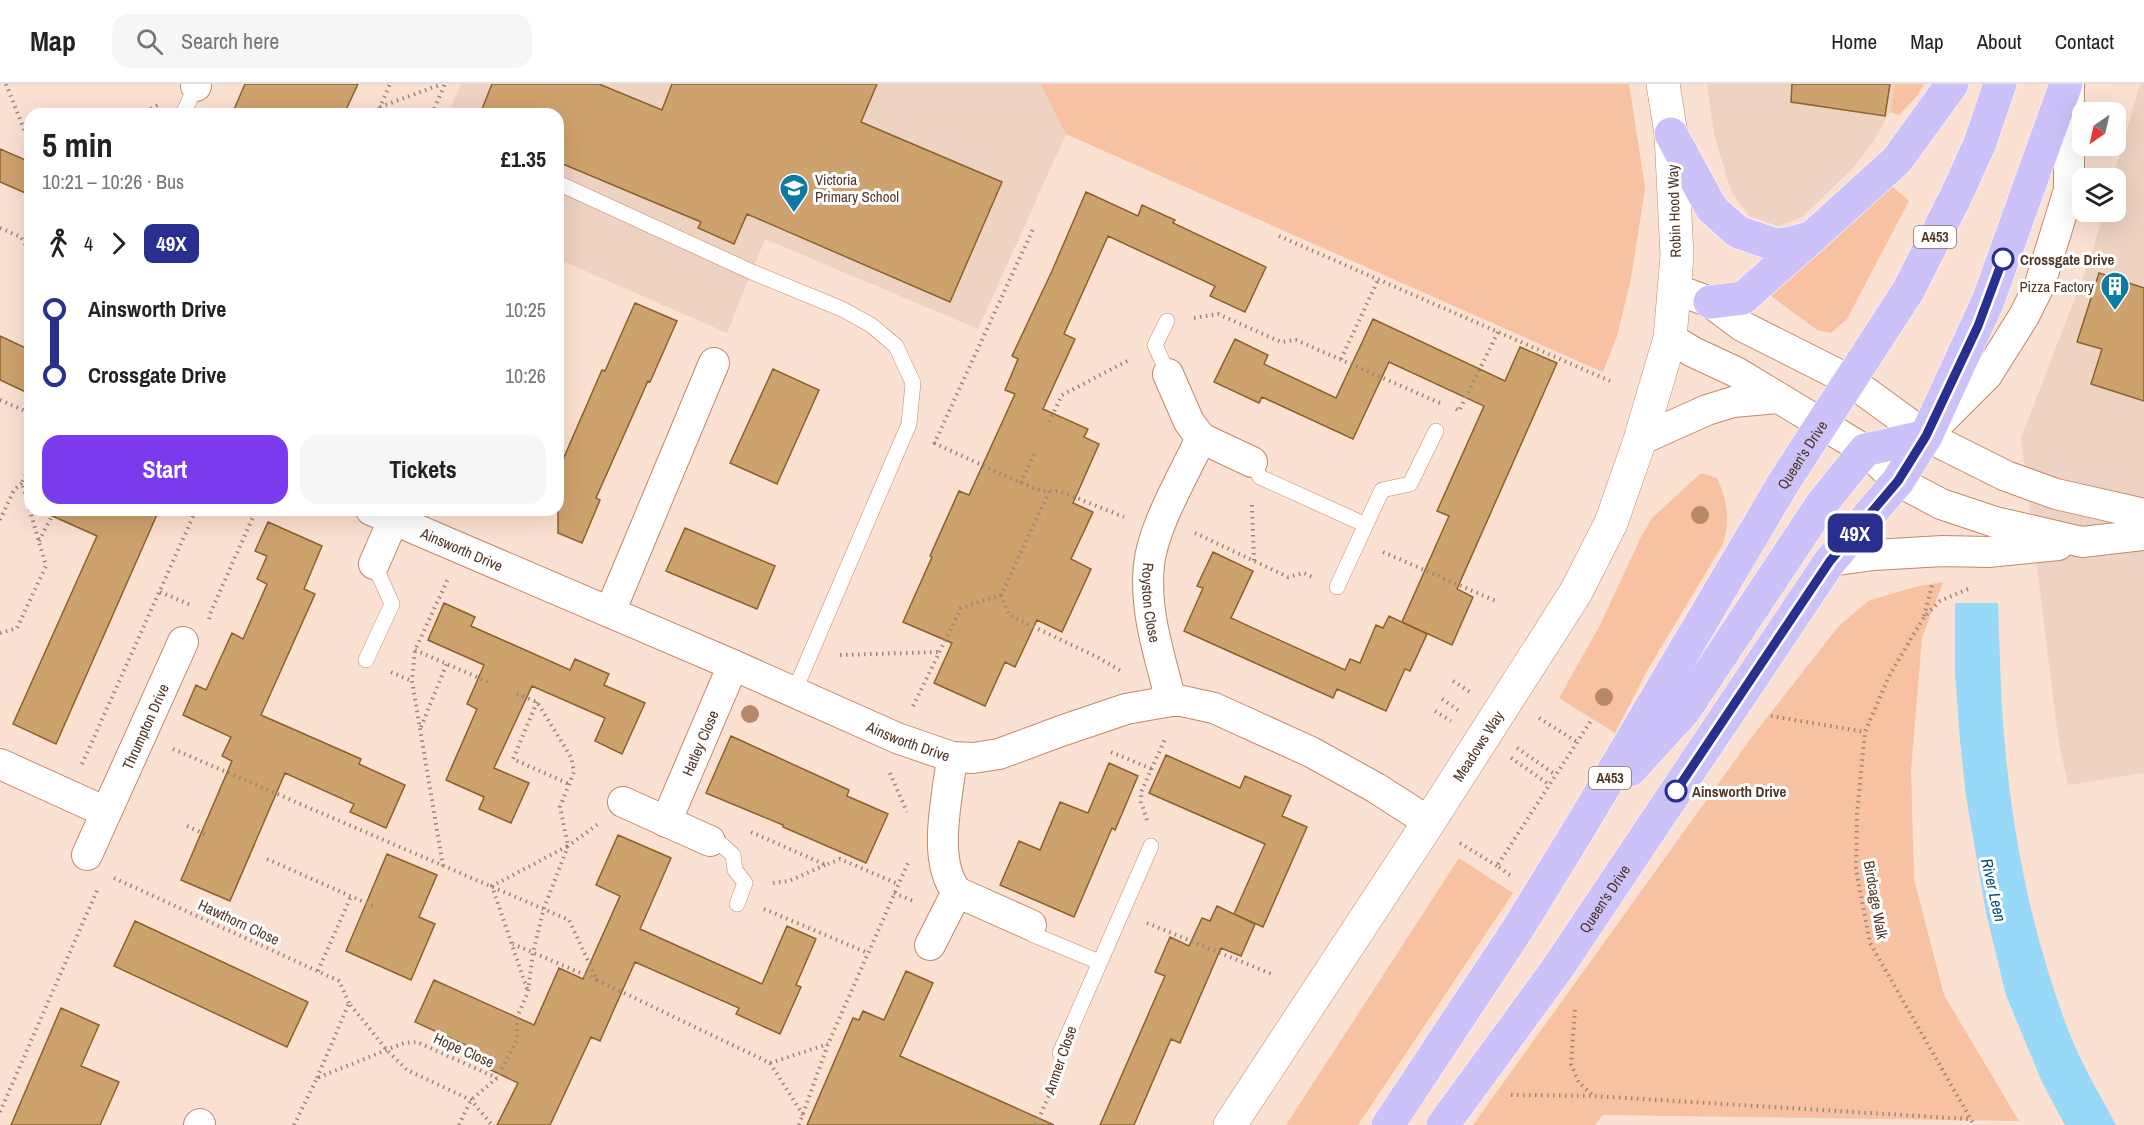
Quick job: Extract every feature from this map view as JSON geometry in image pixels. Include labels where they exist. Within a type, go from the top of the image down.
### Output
[{"type":"main road","points":[[1710,302],[1743,298],[1812,237],[1897,160],[1952,84]]},
{"type":"main road","name":"Queen's Drive","points":[[1388,1125],[1519,927],[1784,482],[1908,291],[1980,143],[2000,84]]},
{"type":"main road","name":"Queen's Drive","points":[[1443,1125],[1557,969],[1830,561],[1898,481],[1926,436],[1988,301],[2067,84]]},
{"type":"main road","points":[[1671,134],[1712,209],[1738,232],[1776,245],[1812,237]]},
{"type":"main road","points":[[1865,450],[1926,436]]},
{"type":"main road","name":"Queen's Drive","points":[[1585,819],[1685,710],[1821,505],[1865,450]]},
{"type":"street","name":"Robin Hood Way","points":[[1663,84],[1671,134],[1677,256],[1676,289],[1670,338]]},
{"type":"street","name":"Queen's Drive","points":[[1926,436],[1987,375],[2024,316],[2040,284],[2070,190],[2067,84]]},
{"type":"street","points":[[1676,289],[1710,302],[1742,326],[1849,380],[1926,436],[2016,480],[2056,494],[2144,514]]},
{"type":"street","points":[[1670,338],[1736,372],[1865,450],[1898,481],[1955,509],[1995,522],[2082,542]]},
{"type":"street","name":"Meadows Way","points":[[1230,1125],[1429,822],[1576,592],[1611,523],[1640,440],[1670,338]]},
{"type":"street","points":[[610,612],[714,363]]},
{"type":"street","points":[[1168,374],[1189,422],[1202,438],[1256,469]]},
{"type":"street","points":[[1640,440],[1707,410],[1733,402],[1778,398]]},
{"type":"street","name":"Royston Close","points":[[1177,701],[1154,632],[1150,606],[1149,566],[1161,525],[1202,438]]},
{"type":"street","name":"Ainsworth Drive","points":[[374,564],[382,516]]},
{"type":"street","name":"Ainsworth Drive","points":[[384,516],[733,665],[897,738],[952,757],[973,758],[999,754],[1126,709],[1177,701],[1214,708],[1311,752],[1376,788],[1429,822]]},
{"type":"street","points":[[1830,561],[1874,555],[1942,551],[1988,552],[2144,535]]},
{"type":"street","name":"Thrumpton Drive","points":[[97,865],[106,812],[183,642]]},
{"type":"street","name":"Hatley Close","points":[[666,822],[733,665]]},
{"type":"street","points":[[952,757],[942,853],[952,885],[957,892],[1031,926]]},
{"type":"street","points":[[0,764],[106,812]]},
{"type":"street","points":[[623,802],[710,841]]},
{"type":"street","points":[[930,945],[957,892]]},
{"type":"lane","points":[[186,108],[196,85]]},
{"type":"lane","points":[[564,186],[752,272],[842,309],[871,325],[896,346],[913,383],[909,424],[806,697]]},
{"type":"lane","points":[[1167,321],[1155,345],[1168,374]]},
{"type":"lane","points":[[1338,587],[1382,490],[1410,484],[1436,431]]},
{"type":"lane","points":[[1256,469],[1366,525]]},
{"type":"lane","points":[[366,660],[392,604],[374,564]]},
{"type":"lane","points":[[710,841],[723,846],[733,855],[735,870],[745,883],[738,901]]},
{"type":"lane","name":"Anmer Close","points":[[1060,1053],[1151,846]]},
{"type":"lane","points":[[1031,926],[1032,934],[1099,962]]},
{"type":"path","points":[[6,84],[24,129]]},
{"type":"path","points":[[380,107],[390,84]]},
{"type":"path","points":[[380,107],[444,84]]},
{"type":"path","points":[[434,108],[444,84]]},
{"type":"path","points":[[929,454],[1034,227]]},
{"type":"path","points":[[0,228],[21,237],[24,242]]},
{"type":"path","points":[[1279,236],[1610,381]]},
{"type":"path","points":[[1341,359],[1378,280]]},
{"type":"path","points":[[1167,321],[1218,314],[1281,342],[1296,340],[1459,411],[1498,332]]},
{"type":"path","points":[[1049,422],[1062,394],[1155,345]]},
{"type":"path","points":[[0,400],[24,410]]},
{"type":"path","points":[[934,443],[1042,491],[1059,491],[1161,525],[1254,561],[1288,577],[1304,573],[1338,587]]},
{"type":"path","points":[[1021,483],[1035,454]]},
{"type":"path","points":[[1254,561],[1251,498],[1256,469]]},
{"type":"path","points":[[0,520],[14,490],[24,479]]},
{"type":"path","points":[[22,483],[24,490]]},
{"type":"path","points":[[1050,490],[1001,595],[1009,615],[1097,657],[1177,701],[1141,792],[1152,835],[1151,846]]},
{"type":"path","points":[[0,633],[17,628],[46,566],[32,516]]},
{"type":"path","points":[[39,541],[53,516]]},
{"type":"path","points":[[68,795],[193,516]]},
{"type":"path","points":[[1359,542],[1498,603]]},
{"type":"path","points":[[443,866],[412,681],[415,650],[462,549]]},
{"type":"path","points":[[160,592],[210,614]]},
{"type":"path","points":[[911,820],[890,773],[897,738],[961,608],[1001,595]]},
{"type":"path","name":"Birdcage Walk","points":[[1924,617],[1889,676],[1865,732],[1857,814],[1856,870],[1870,943],[1974,1125]]},
{"type":"path","points":[[806,697],[840,655],[844,645]]},
{"type":"path","points":[[415,650],[488,682]]},
{"type":"path","points":[[840,655],[939,652]]},
{"type":"path","points":[[420,728],[447,663]]},
{"type":"path","points":[[517,694],[537,702],[571,757],[573,772],[560,807],[568,846]]},
{"type":"path","points":[[1508,698],[1577,742]]},
{"type":"path","points":[[537,702],[513,759],[569,784]]},
{"type":"path","points":[[1762,715],[1865,732]]},
{"type":"path","points":[[141,735],[569,920],[597,980]]},
{"type":"path","points":[[492,886],[568,846],[601,823],[612,798],[623,802]]},
{"type":"path","points":[[1429,822],[1497,866]]},
{"type":"path","points":[[187,826],[209,836]]},
{"type":"path","points":[[750,831],[826,865]]},
{"type":"path","name":"Hope Close","points":[[459,1125],[471,1100],[497,1078],[517,1040],[517,1017],[528,992],[533,952],[544,908],[568,846]]},
{"type":"path","points":[[799,1125],[828,1044],[911,857]]},
{"type":"path","points":[[745,883],[775,884],[789,881],[840,858],[898,884]]},
{"type":"path","points":[[267,859],[375,907]]},
{"type":"path","name":"Hawthorn Close","points":[[97,865],[339,981],[349,1004],[386,1049]]},
{"type":"path","points":[[0,1112],[102,882]]},
{"type":"path","points":[[492,886],[528,992]]},
{"type":"path","points":[[318,971],[351,896]]},
{"type":"path","points":[[738,901],[868,953]]},
{"type":"path","points":[[1122,912],[1274,975]]},
{"type":"path","points":[[513,944],[597,980],[770,1063],[803,1115]]},
{"type":"path","points":[[294,1125],[349,1004]]},
{"type":"path","points":[[1575,1004],[1571,1064],[1579,1083],[1594,1096]]},
{"type":"path","name":"Hope Close","points":[[317,1078],[386,1049],[404,1043],[417,1042],[497,1078]]},
{"type":"path","points":[[770,1063],[828,1044]]},
{"type":"path","points":[[386,1049],[406,1070],[471,1100],[492,1125]]},
{"type":"path","name":"Anmer Close","points":[[1036,1125],[1062,1064],[1060,1053]]},
{"type":"path","points":[[1504,1095],[1594,1096],[1969,1119]]},
{"type":"shaded area","name":"Victoria Primary School","points":[[461,84],[1629,84],[1645,188],[1631,278],[1617,336],[1603,372],[1066,134],[978,329],[765,239],[727,333],[564,262],[564,108],[451,108]]},
{"type":"shaded area","points":[[1041,84],[1629,84],[1645,188],[1631,278],[1617,336],[1603,372],[1066,134]]},
{"type":"shaded area","points":[[1707,84],[1895,84],[1890,112],[1873,142],[1854,167],[1802,217],[1778,226],[1749,216],[1731,191],[1714,134]]},
{"type":"shaded area","points":[[1895,84],[1924,84],[1917,96],[1899,115],[1890,112]]},
{"type":"shaded area","points":[[2140,84],[2144,84],[2144,773],[2068,785],[2058,737],[2021,438],[2090,259],[2101,222],[2126,222],[2126,168],[2116,168],[2119,156],[2126,156],[2126,133]]},
{"type":"shaded area","points":[[1891,185],[1909,201],[1847,319],[1831,333],[1817,330],[1768,294]]},
{"type":"shaded area","points":[[1701,473],[1717,478],[1724,495],[1727,526],[1723,544],[1647,671],[1615,733],[1559,698],[1600,625],[1652,518]]},
{"type":"shaded area","points":[[1943,582],[1922,638],[1911,770],[1914,879],[1944,995],[2019,1121],[1603,1115],[1595,1125],[1473,1125],[1754,734],[1838,627],[1868,601],[1914,587]]},
{"type":"shaded area","points":[[1459,858],[1513,893],[1358,1125],[1286,1125]]},
{"type":"water","name":"River Leen","points":[[1955,603],[1998,603],[2002,702],[2008,772],[2025,883],[2044,956],[2067,1027],[2116,1125],[2065,1125],[2042,1082],[2006,995],[1986,913],[1966,796],[1955,672]]},
{"type":"building","points":[[245,84],[358,84],[347,108],[235,108]]},
{"type":"building","points":[[492,84],[599,84],[662,110],[672,84],[877,84],[861,122],[1002,182],[950,302],[747,214],[734,244],[698,228],[701,222],[564,165],[564,108],[482,108]]},
{"type":"building","points":[[1792,84],[1890,84],[1885,116],[1791,102]]},
{"type":"building","points":[[0,149],[24,159],[24,192],[0,182]]},
{"type":"building","points":[[1086,192],[1138,216],[1142,205],[1175,220],[1173,223],[1266,267],[1245,312],[1210,296],[1215,286],[1108,236],[1064,334],[1075,339],[1043,409],[1088,429],[1084,437],[1099,444],[1073,503],[1093,512],[1071,559],[1091,569],[1062,632],[1037,620],[1015,667],[1005,662],[985,706],[934,683],[952,643],[903,622],[959,491],[969,495],[1015,394],[1005,390],[1018,359],[1012,356]]},
{"type":"building","name":"Pizza Factory","points":[[2099,273],[2144,288],[2144,401],[2091,384],[2102,349],[2077,342]]},
{"type":"building","points":[[635,303],[677,321],[596,498],[600,500],[582,543],[558,533],[558,516],[564,516],[564,457],[602,370],[605,371]]},
{"type":"building","points":[[1373,319],[1505,381],[1520,347],[1557,363],[1457,589],[1473,597],[1452,645],[1402,622],[1449,516],[1437,511],[1484,406],[1389,362],[1353,439],[1262,397],[1259,403],[1214,382],[1235,339],[1268,355],[1264,364],[1336,398]]},
{"type":"building","points":[[0,336],[24,347],[24,391],[0,380]]},
{"type":"building","points":[[773,369],[819,390],[777,484],[730,463]]},
{"type":"building","points":[[52,516],[156,516],[56,744],[13,724],[97,536]]},
{"type":"building","points":[[268,522],[322,546],[304,589],[315,594],[261,715],[361,759],[359,764],[405,785],[386,828],[350,812],[354,804],[285,773],[230,901],[181,880],[232,761],[222,756],[231,737],[183,715],[196,685],[206,690],[232,633],[243,639],[267,584],[257,579],[267,556],[255,551]]},
{"type":"building","points":[[685,528],[775,566],[757,609],[666,571]]},
{"type":"building","points":[[1213,552],[1253,571],[1231,618],[1345,670],[1350,659],[1360,663],[1376,625],[1383,628],[1389,616],[1427,634],[1410,671],[1405,669],[1386,711],[1337,689],[1333,698],[1184,631],[1203,588],[1197,586]]},
{"type":"building","points":[[444,603],[475,617],[471,626],[570,670],[575,659],[609,674],[604,685],[645,703],[622,754],[595,741],[605,718],[532,686],[494,768],[529,783],[511,823],[479,809],[484,797],[446,780],[477,709],[467,704],[484,665],[428,640]]},
{"type":"building","points":[[731,736],[849,790],[847,796],[888,814],[866,863],[706,793]]},
{"type":"building","points":[[1166,755],[1240,788],[1245,776],[1291,796],[1282,816],[1307,827],[1263,927],[1234,914],[1265,844],[1149,793]]},
{"type":"building","points":[[1109,763],[1138,776],[1115,830],[1112,828],[1074,917],[1000,885],[1019,841],[1040,850],[1060,802],[1088,813]]},
{"type":"building","points":[[618,835],[671,858],[640,929],[762,984],[787,926],[816,939],[796,985],[801,987],[780,1034],[736,1014],[739,1008],[635,962],[600,1041],[591,1037],[550,1125],[497,1125],[518,1083],[474,1062],[479,1051],[415,1022],[434,980],[534,1025],[559,968],[583,979],[620,896],[596,885]]},
{"type":"building","points":[[387,854],[437,875],[419,917],[435,924],[411,980],[346,951]]},
{"type":"building","points":[[1217,906],[1255,924],[1241,956],[1221,948],[1180,1043],[1171,1039],[1134,1125],[1100,1125],[1165,976],[1155,972],[1170,937],[1189,946],[1202,918],[1210,921]]},
{"type":"building","points":[[135,921],[308,1002],[287,1047],[114,966]]},
{"type":"building","points":[[906,971],[933,983],[900,1056],[1054,1125],[807,1125],[853,1018],[859,1020],[863,1011],[884,1020]]},
{"type":"building","points":[[61,1008],[99,1025],[81,1066],[119,1082],[100,1125],[11,1125]]},
{"type":"bus line","name":"49X","points":[[1676,791],[1830,561],[1898,481],[1926,436],[1978,326],[2003,259]]},
{"type":"place","name":"Victoria Primary School","points":[[794,214]]},
{"type":"place","name":"Crossgate Drive","points":[[2003,259]]},
{"type":"place","name":"Pizza Factory","points":[[2115,312]]},
{"type":"place","name":"Ainsworth Drive","points":[[1676,791]]}]
